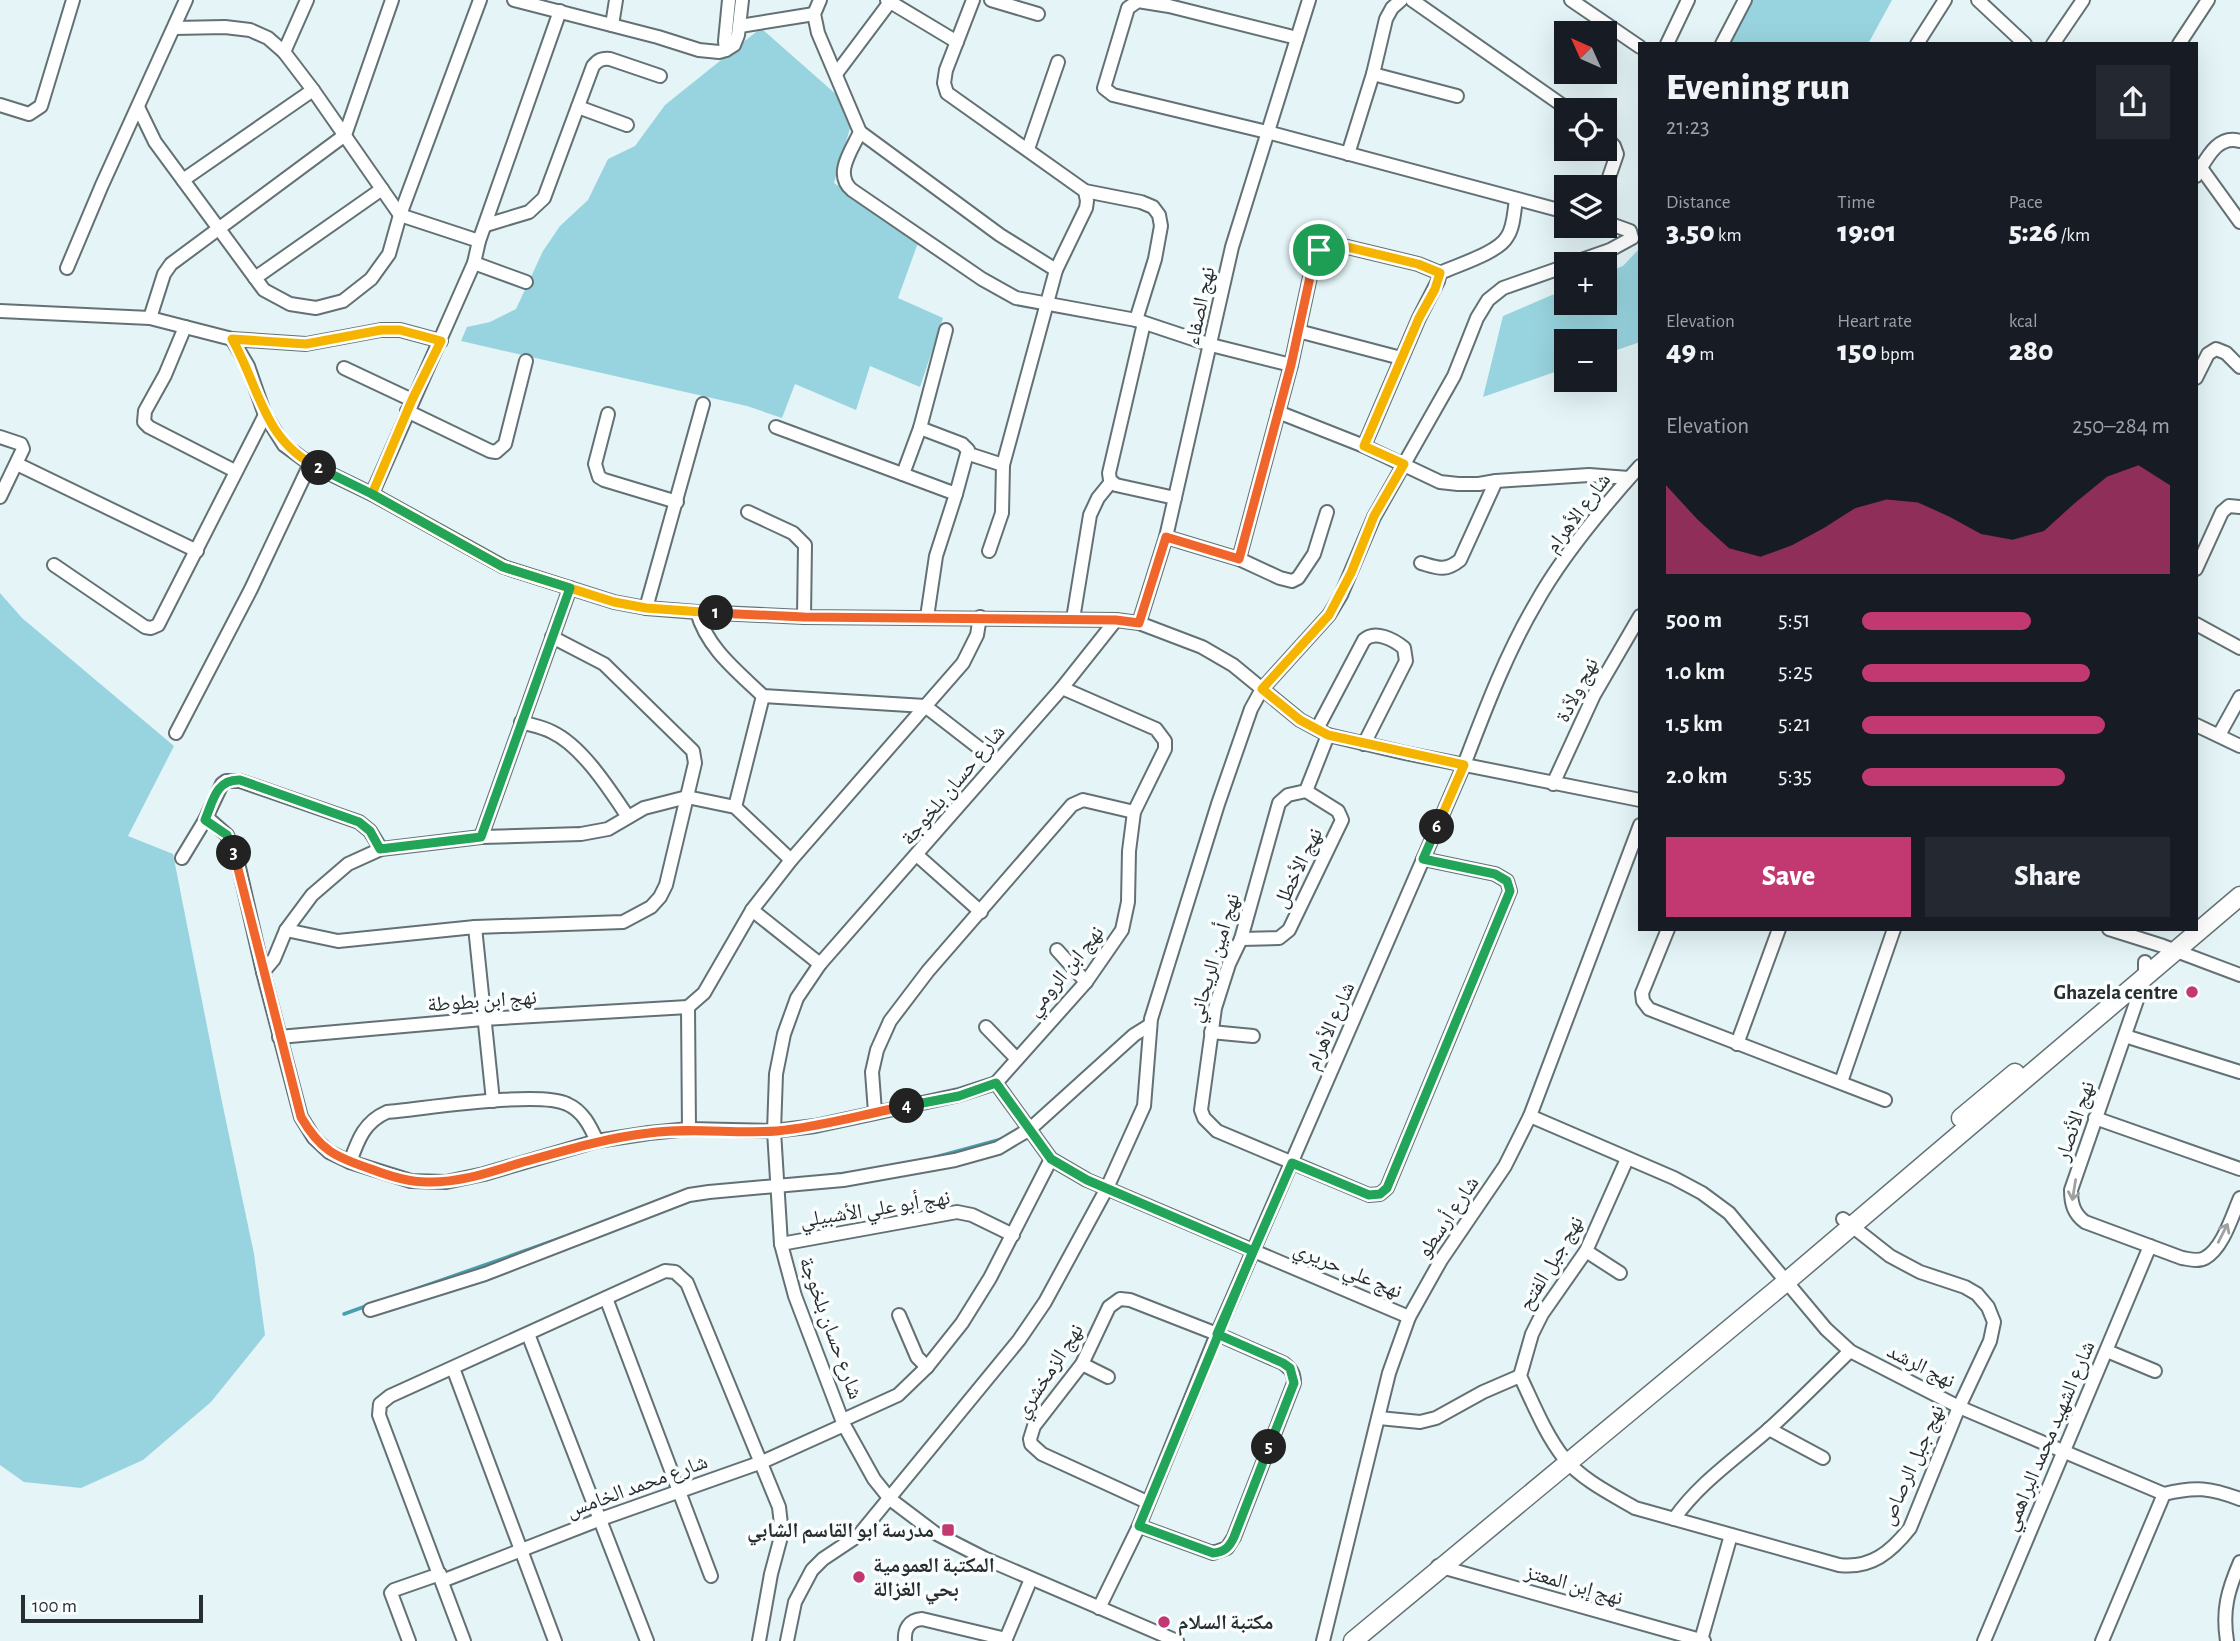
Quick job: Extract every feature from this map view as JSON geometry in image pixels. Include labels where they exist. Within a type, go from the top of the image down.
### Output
[{"type":"street","points":[[0,105],[29,114],[41,106],[73,0]]},
{"type":"street","points":[[67,268],[186,0]]},
{"type":"street","points":[[284,52],[307,0]]},
{"type":"street","points":[[150,318],[164,274],[171,264],[345,135],[391,0]]},
{"type":"street","points":[[138,107],[155,142],[264,290],[290,304],[316,308],[343,301],[371,279],[389,254],[400,215],[480,0]]},
{"type":"street","points":[[514,0],[699,50],[719,52],[734,45],[740,26],[742,0]]},
{"type":"street","points":[[612,25],[616,0]]},
{"type":"street","points":[[726,50],[724,41],[729,0]]},
{"type":"street","points":[[820,0],[814,14],[818,33],[860,132],[1000,235],[1056,270]]},
{"type":"street","points":[[974,0],[946,70],[944,83],[947,93],[1085,191],[1141,202],[1153,207],[1159,215],[1161,226],[1155,258],[1109,473],[1111,482],[1116,485],[1175,498]]},
{"type":"street","points":[[991,0],[1038,14]]},
{"type":"street","name":"نهج الصفاء","points":[[1139,623],[1166,537],[1232,247],[1309,0]]},
{"type":"street","points":[[1348,154],[1373,74],[1386,19],[1392,8],[1401,0]]},
{"type":"street","points":[[1412,0],[1554,99]]},
{"type":"street","points":[[1571,0],[1589,5],[1638,45]]},
{"type":"street","points":[[1668,42],[1688,0]]},
{"type":"street","points":[[1723,42],[1745,0]]},
{"type":"street","points":[[1918,42],[1945,0]]},
{"type":"street","points":[[1978,0],[2018,42]]},
{"type":"street","points":[[2054,42],[2083,0]]},
{"type":"street","points":[[2180,42],[2208,0]]},
{"type":"street","points":[[836,74],[888,1],[957,42]]},
{"type":"street","points":[[1297,38],[1138,1],[1128,8],[1105,83],[1107,92],[1554,209]]},
{"type":"street","points":[[372,494],[474,263],[559,11]]},
{"type":"street","points":[[740,26],[814,14]]},
{"type":"street","points":[[174,28],[225,27],[250,30],[268,38],[284,52],[313,90],[400,215],[479,242]]},
{"type":"street","points":[[486,225],[529,212],[539,205],[548,189],[593,66],[603,58],[660,76]]},
{"type":"street","points":[[1028,149],[1058,62]]},
{"type":"street","points":[[1373,74],[1457,96]]},
{"type":"street","points":[[183,180],[313,90]]},
{"type":"street","points":[[578,107],[627,125]]},
{"type":"street","points":[[860,132],[845,163],[843,172],[847,185],[1001,290],[1016,298],[1140,322],[1211,345],[1291,365]]},
{"type":"street","points":[[2240,141],[2235,139],[2222,142],[2213,149],[2198,170],[2240,222]]},
{"type":"street","points":[[255,278],[382,189]]},
{"type":"street","points":[[989,551],[1002,513],[1003,465],[1056,270],[1086,208],[1085,191]]},
{"type":"street","points":[[1239,559],[1291,365],[1313,263],[1319,250],[1329,244],[1418,264],[1440,273],[1481,255],[1506,240],[1516,200]]},
{"type":"street","points":[[1604,252],[1632,238],[1630,231],[1617,226]]},
{"type":"street","points":[[474,263],[526,282]]},
{"type":"street","points":[[787,1641],[795,1602],[806,1578],[823,1559],[859,1535],[1019,1339],[1045,1302],[1107,1188],[1144,1106],[1150,1026],[1238,740],[1251,709],[1262,689],[1329,615],[1351,573],[1374,516],[1454,376],[1477,317],[1488,300],[1503,288],[1554,270]]},
{"type":"street","points":[[1364,446],[1440,273]]},
{"type":"street","points":[[0,311],[150,318],[232,339],[306,344],[381,330],[400,330],[441,341]]},
{"type":"street","points":[[185,327],[165,375],[145,411],[144,422],[235,471]]},
{"type":"street","points":[[903,474],[920,428],[946,330]]},
{"type":"street","points":[[1298,331],[1401,358]]},
{"type":"street","points":[[232,339],[247,366],[265,415],[284,445],[310,464],[372,494],[503,567],[614,602],[646,608],[804,617],[979,617],[1116,620],[1139,623],[1202,647],[1233,665],[1300,720],[1322,732],[1364,744],[1638,800]]},
{"type":"street","points":[[2198,374],[2208,354],[2216,349],[2227,353],[2240,367]]},
{"type":"street","points":[[344,368],[496,452],[505,444],[526,361]]},
{"type":"street","points":[[646,608],[703,404]]},
{"type":"street","points":[[1278,412],[1364,446],[1440,482],[1469,484],[1589,475],[1629,478]]},
{"type":"street","points":[[608,414],[595,464],[598,477],[677,502]]},
{"type":"street","points":[[54,565],[145,627],[158,625],[265,415]]},
{"type":"street","points":[[776,426],[956,494]]},
{"type":"street","points":[[920,428],[962,444],[969,454],[1003,465]]},
{"type":"street","points":[[0,437],[23,446],[23,452],[0,497]]},
{"type":"street","points":[[927,617],[936,556],[969,454]]},
{"type":"street","points":[[17,464],[197,551]]},
{"type":"street","points":[[176,733],[251,589],[310,464]]},
{"type":"street","name":"شارع الأهرام","points":[[1099,1608],[1139,1526],[1217,1334],[1464,765],[1492,691],[1536,602],[1578,541],[1638,468]]},
{"type":"street","points":[[1421,563],[1450,568],[1460,560],[1496,481]]},
{"type":"street","points":[[1073,619],[1090,515],[1098,498],[1111,482]]},
{"type":"street","points":[[2198,559],[2202,538],[2222,512],[2229,506],[2240,507]]},
{"type":"street","points":[[748,512],[793,533],[805,545],[804,617]]},
{"type":"street","points":[[1166,537],[1239,559],[1286,580],[1298,578],[1314,554],[1327,512]]},
{"type":"street","points":[[481,837],[570,588]]},
{"type":"street","points":[[697,612],[704,634],[710,642],[763,696],[925,706],[996,761]]},
{"type":"street","points":[[689,1129],[688,1007],[711,983],[752,911],[790,860],[970,653],[977,635],[979,617]]},
{"type":"street","name":"نهج ولاّدة","points":[[1553,784],[1594,695],[1638,618]]},
{"type":"street","name":"شارع حسان بلخوجة","points":[[1116,620],[1062,688],[996,761],[918,856],[820,964],[797,998],[784,1034],[776,1074],[774,1131],[781,1244],[795,1296],[844,1422],[874,1479],[890,1499],[935,1534],[1031,1579],[1177,1641]]},
{"type":"street","points":[[2198,625],[2240,648]]},
{"type":"street","points":[[1306,791],[1322,732],[1364,640],[1368,636],[1378,635],[1404,648],[1406,661],[1364,744]]},
{"type":"street","points":[[286,930],[338,941],[475,927],[623,922],[640,915],[660,897],[666,885],[695,763],[693,751],[604,664],[552,637]]},
{"type":"street","name":"نهج ابن الرومي","points":[[996,1083],[1086,982],[1122,930],[1128,902],[1129,851],[1134,812],[1165,749],[1166,741],[1156,729],[1062,688]]},
{"type":"street","points":[[735,807],[763,696]]},
{"type":"street","points":[[2219,735],[2240,697]]},
{"type":"street","points":[[521,722],[549,730],[562,738],[603,780],[628,817]]},
{"type":"street","points":[[2198,726],[2240,746]]},
{"type":"street","points":[[182,858],[205,820],[222,784],[240,780],[359,822],[370,831],[380,849]]},
{"type":"street","name":"نهج الأخطل","points":[[1241,939],[1279,938],[1289,930],[1342,820],[1338,811],[1306,791]]},
{"type":"street","name":"نهج أمين الريحاني","points":[[1306,791],[1288,795],[1279,803],[1241,939],[1214,1008],[1201,1110],[1204,1118],[1217,1131],[1369,1195],[1380,1194],[1387,1188],[1510,891],[1507,881],[1495,874],[1423,859]]},
{"type":"street","points":[[262,972],[274,959],[286,930],[312,895],[348,864],[380,849],[481,837],[581,834],[608,829],[644,808],[687,797],[735,807],[790,860]]},
{"type":"street","points":[[875,1112],[872,1072],[877,1049],[902,1003],[1077,801],[1083,800],[1134,812]]},
{"type":"street","points":[[205,820],[227,835],[238,863],[262,972],[301,1117],[314,1138],[329,1152],[350,1162],[411,1181],[446,1182],[484,1174],[597,1141],[689,1129],[774,1131],[815,1126],[959,1096],[996,1083]]},
{"type":"street","name":"شارع أرسطو","points":[[1323,1641],[1390,1373],[1409,1317],[1441,1260],[1505,1166],[1530,1116],[1638,830]]},
{"type":"street","points":[[918,856],[981,912]]},
{"type":"street","points":[[2198,915],[2240,880]]},
{"type":"street","points":[[2198,927],[2240,896]]},
{"type":"street","points":[[752,911],[820,964]]},
{"type":"street","points":[[475,927],[493,1101]]},
{"type":"street","points":[[1667,931],[1642,993],[1645,1005],[1655,1012],[1885,1100]]},
{"type":"street","points":[[1737,1044],[1778,931]]},
{"type":"street","points":[[1841,1082],[1894,931]]},
{"type":"street","points":[[2115,931],[2240,975]]},
{"type":"street","points":[[2168,949],[2181,931]]},
{"type":"street","points":[[1345,1641],[1783,1278],[2192,931]]},
{"type":"street","points":[[1057,950],[1086,982]]},
{"type":"street","name":"نهج الأنصار","points":[[2145,970],[2126,1036],[2071,1190],[2074,1208],[2085,1222],[2182,1258],[2204,1259],[2216,1248],[2240,1198]]},
{"type":"street","name":"نهج ابن بطوطة","points":[[279,1037],[483,1019],[688,1007]]},
{"type":"street","points":[[370,1310],[485,1273],[689,1195],[843,1180],[955,1160],[998,1148],[1030,1129],[1134,1035],[1150,1026]]},
{"type":"street","points":[[986,1027],[1017,1059]]},
{"type":"street","points":[[1211,1032],[1254,1036]]},
{"type":"street","points":[[2126,1036],[2240,1072]]},
{"type":"street","name":"نهج علي حريري","points":[[996,1083],[1051,1159],[1107,1188],[1409,1317]]},
{"type":"street","points":[[350,1162],[363,1131],[376,1117],[387,1112],[493,1101],[554,1100],[567,1104],[589,1122],[597,1141]]},
{"type":"street","name":"نهج الرشد","points":[[1530,1116],[1702,1193],[1729,1213],[1826,1329],[1850,1351],[1959,1407],[2164,1494]]},
{"type":"street","points":[[2095,1118],[2240,1169]]},
{"type":"street","name":"نهج جبل الفتح","points":[[1520,1376],[1532,1334],[1542,1314],[1586,1251],[1627,1158]]},
{"type":"street","name":"شارع محمد الخامس","points":[[409,1641],[390,1596],[392,1591],[521,1551],[678,1490],[761,1462],[898,1395],[927,1367],[962,1323],[1013,1235],[1051,1159]]},
{"type":"street","name":"نهج أبو علي الأشبيلي","points":[[781,1244],[957,1212],[972,1215],[1013,1235]]},
{"type":"street","name":"نهج جبل الرصاص","points":[[1565,1459],[1604,1490],[1634,1508],[1839,1565],[1866,1565],[1884,1555],[1910,1528],[1959,1407],[1990,1342],[1994,1322],[1988,1307],[1977,1294],[1965,1287],[1920,1272],[1890,1256],[1848,1222]]},
{"type":"street","name":"شارع الشهيد محمد البراهمي","points":[[1984,1641],[2150,1247]]},
{"type":"street","points":[[1586,1251],[1620,1273]]},
{"type":"street","points":[[464,1641],[379,1409],[380,1404],[390,1396],[665,1271],[682,1276],[687,1283],[779,1507],[782,1533],[771,1574],[759,1641]]},
{"type":"street","points":[[606,1298],[710,1576]]},
{"type":"street","name":"نهج الزمخشري","points":[[1147,1502],[1042,1454],[1031,1444],[1034,1426],[1082,1364],[1109,1307],[1120,1299],[1129,1300],[1217,1334]]},
{"type":"street","points":[[899,1315],[917,1357],[927,1367]]},
{"type":"street","points":[[528,1334],[647,1641]]},
{"type":"street","points":[[1139,1526],[1213,1553],[1227,1548],[1234,1537],[1294,1378],[1290,1368],[1283,1363],[1217,1334]]},
{"type":"street","points":[[1674,1520],[1697,1491],[1769,1429],[1850,1351]]},
{"type":"street","points":[[2106,1351],[2155,1371]]},
{"type":"street","points":[[1082,1364],[1108,1377]]},
{"type":"street","points":[[453,1368],[555,1641]]},
{"type":"street","points":[[1379,1418],[1420,1422],[1436,1418],[1483,1392],[1520,1376],[1540,1418],[1565,1459]]},
{"type":"street","points":[[1769,1429],[1824,1458]]},
{"type":"street","points":[[2102,1641],[2164,1494],[2199,1488],[2215,1490],[2240,1499]]},
{"type":"street","points":[[1703,1641],[1731,1535]]},
{"type":"street","points":[[2227,1641],[2224,1612],[2240,1562]]},
{"type":"street","points":[[1353,1641],[1438,1566]]},
{"type":"street","name":"نهج إبن المعتز","points":[[1438,1566],[1703,1641]]},
{"type":"street","points":[[905,1641],[905,1630],[909,1623],[922,1619],[1005,1640],[1031,1579]]},
{"type":"shaded area","points":[[1752,0],[1892,0],[1869,42],[1731,42]]},
{"type":"shaded area","points":[[761,28],[855,111],[834,183],[919,240],[898,298],[943,318],[920,387],[870,366],[856,410],[795,384],[782,418],[747,406],[461,341],[467,327],[490,322],[516,309],[543,251],[560,226],[588,200],[608,159],[635,146],[665,105]]},
{"type":"shaded area","points":[[1638,250],[1638,343],[1617,350],[1617,329],[1554,329],[1554,372],[1483,397],[1503,316],[1554,294],[1554,315],[1617,315],[1617,268],[1623,266]]},
{"type":"shaded area","points":[[0,593],[22,618],[174,746],[128,836],[173,854],[254,1254],[265,1335],[211,1402],[143,1460],[81,1488],[24,1482],[0,1465]]},
{"type":"waterway","points":[[1439,414],[1453,390]]},
{"type":"waterway","points":[[932,1158],[1002,1139]]},
{"type":"waterway","points":[[832,1175],[849,1173]]},
{"type":"waterway","points":[[402,1294],[564,1237]]},
{"type":"waterway","points":[[344,1314],[369,1305]]},
{"type":"place","name":"Ghazela centre","points":[[2192,992]]},
{"type":"place","name":"مدرسة ابو القاسم الشابي","points":[[948,1530]]},
{"type":"place","name":"المكتبة العمومية بحي الغزالة","points":[[859,1577]]},
{"type":"place","name":"مكتبة السلام","points":[[1164,1622]]},
{"type":"route","points":[[1319,250],[1313,263],[1291,365],[1239,559],[1166,537],[1139,623],[1116,620],[979,617],[804,617],[646,608],[614,602],[570,588],[503,567],[466,548],[372,494],[412,400],[441,341],[400,330],[381,330],[306,344],[232,339],[247,366],[265,415],[284,445],[310,464],[372,494],[503,567],[570,588],[481,837],[380,849],[375,836],[359,822],[240,780],[226,781],[218,790],[205,820],[211,821],[227,835],[238,863],[262,972],[301,1117],[314,1138],[329,1152],[350,1162],[411,1181],[446,1182],[484,1174],[597,1141],[689,1129],[774,1131],[815,1126],[959,1096],[996,1083],[1051,1159],[1087,1180],[1253,1251],[1217,1334],[1147,1502],[1139,1526],[1213,1553],[1227,1548],[1234,1537],[1294,1378],[1290,1368],[1283,1363],[1217,1334],[1292,1163],[1369,1195],[1380,1194],[1387,1188],[1510,891],[1507,881],[1495,874],[1423,859],[1464,765],[1328,735],[1300,720],[1262,689],[1329,615],[1341,595],[1374,516],[1404,464],[1364,446],[1440,273],[1400,259],[1335,244],[1329,244],[1319,250]]}]
